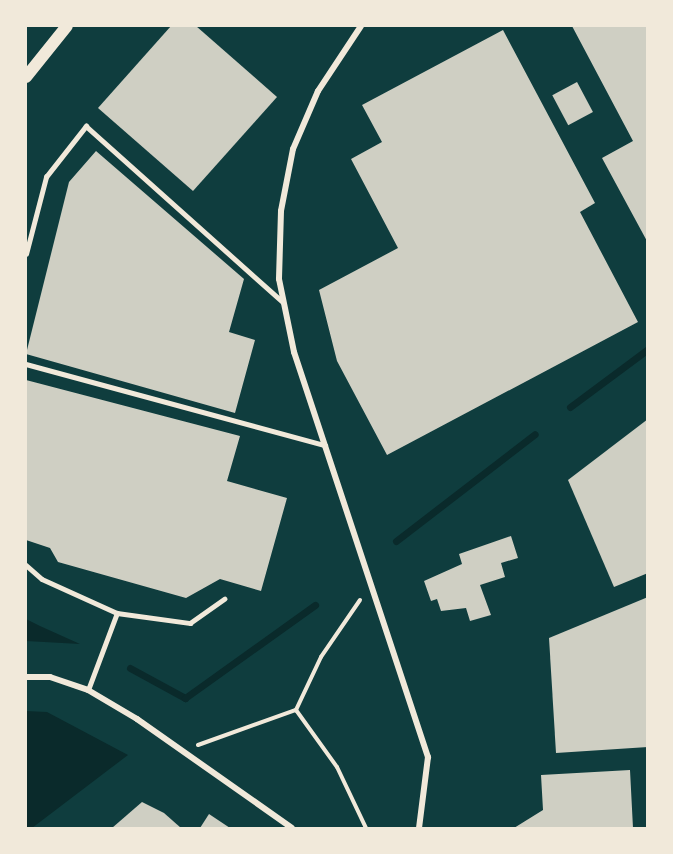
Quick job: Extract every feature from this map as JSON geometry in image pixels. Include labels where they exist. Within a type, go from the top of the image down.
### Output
[{"type":"main road","points":[[26,77],[67,26]]},
{"type":"street","points":[[361,26],[318,91],[285,176],[278,246],[283,302],[324,444],[428,758],[419,828]]},
{"type":"street","points":[[26,677],[50,677],[88,690],[182,751],[292,828]]},
{"type":"lane","points":[[26,254],[46,177],[86,126],[283,302]]},
{"type":"lane","points":[[26,364],[324,444]]},
{"type":"lane","points":[[26,565],[42,579],[117,613],[190,623],[225,599]]},
{"type":"lane","points":[[88,690],[117,613]]},
{"type":"path","points":[[182,751],[296,710],[321,657],[371,585]]},
{"type":"path","points":[[296,710],[337,767],[366,828]]},
{"type":"water","points":[[26,619],[40,626],[80,644],[26,641]]},
{"type":"water","points":[[26,711],[47,712],[128,755],[32,828],[26,828]]},
{"type":"building","points":[[171,26],[196,26],[277,97],[193,191],[98,108]]},
{"type":"building","points":[[572,26],[648,26],[648,243],[602,158],[633,141]]},
{"type":"building","points":[[503,30],[595,203],[580,212],[638,322],[387,455],[337,361],[319,290],[398,248],[351,159],[382,142],[362,105]]},
{"type":"building","points":[[577,82],[593,112],[568,125],[552,95]]},
{"type":"building","points":[[96,151],[244,279],[229,332],[255,340],[235,413],[26,354],[69,182]]},
{"type":"building","points":[[26,380],[240,436],[227,481],[287,498],[261,591],[220,579],[186,598],[58,562],[50,548],[26,540]]},
{"type":"building","points":[[648,419],[648,573],[614,587],[568,480]]},
{"type":"building","points":[[511,536],[518,558],[501,563],[505,577],[480,585],[491,615],[470,621],[466,608],[441,611],[437,599],[431,601],[424,581],[462,564],[459,554]]},
{"type":"building","points":[[648,597],[648,747],[556,753],[549,638]]},
{"type":"building","points":[[630,770],[633,828],[514,828],[543,810],[541,775]]},
{"type":"building","points":[[142,802],[164,813],[181,828],[112,828]]},
{"type":"building","points":[[209,814],[230,828],[200,828]]},
{"type":"waterway","points":[[570,407],[648,349]]},
{"type":"waterway","points":[[396,541],[535,434]]},
{"type":"waterway","points":[[130,668],[185,698],[315,605]]}]
